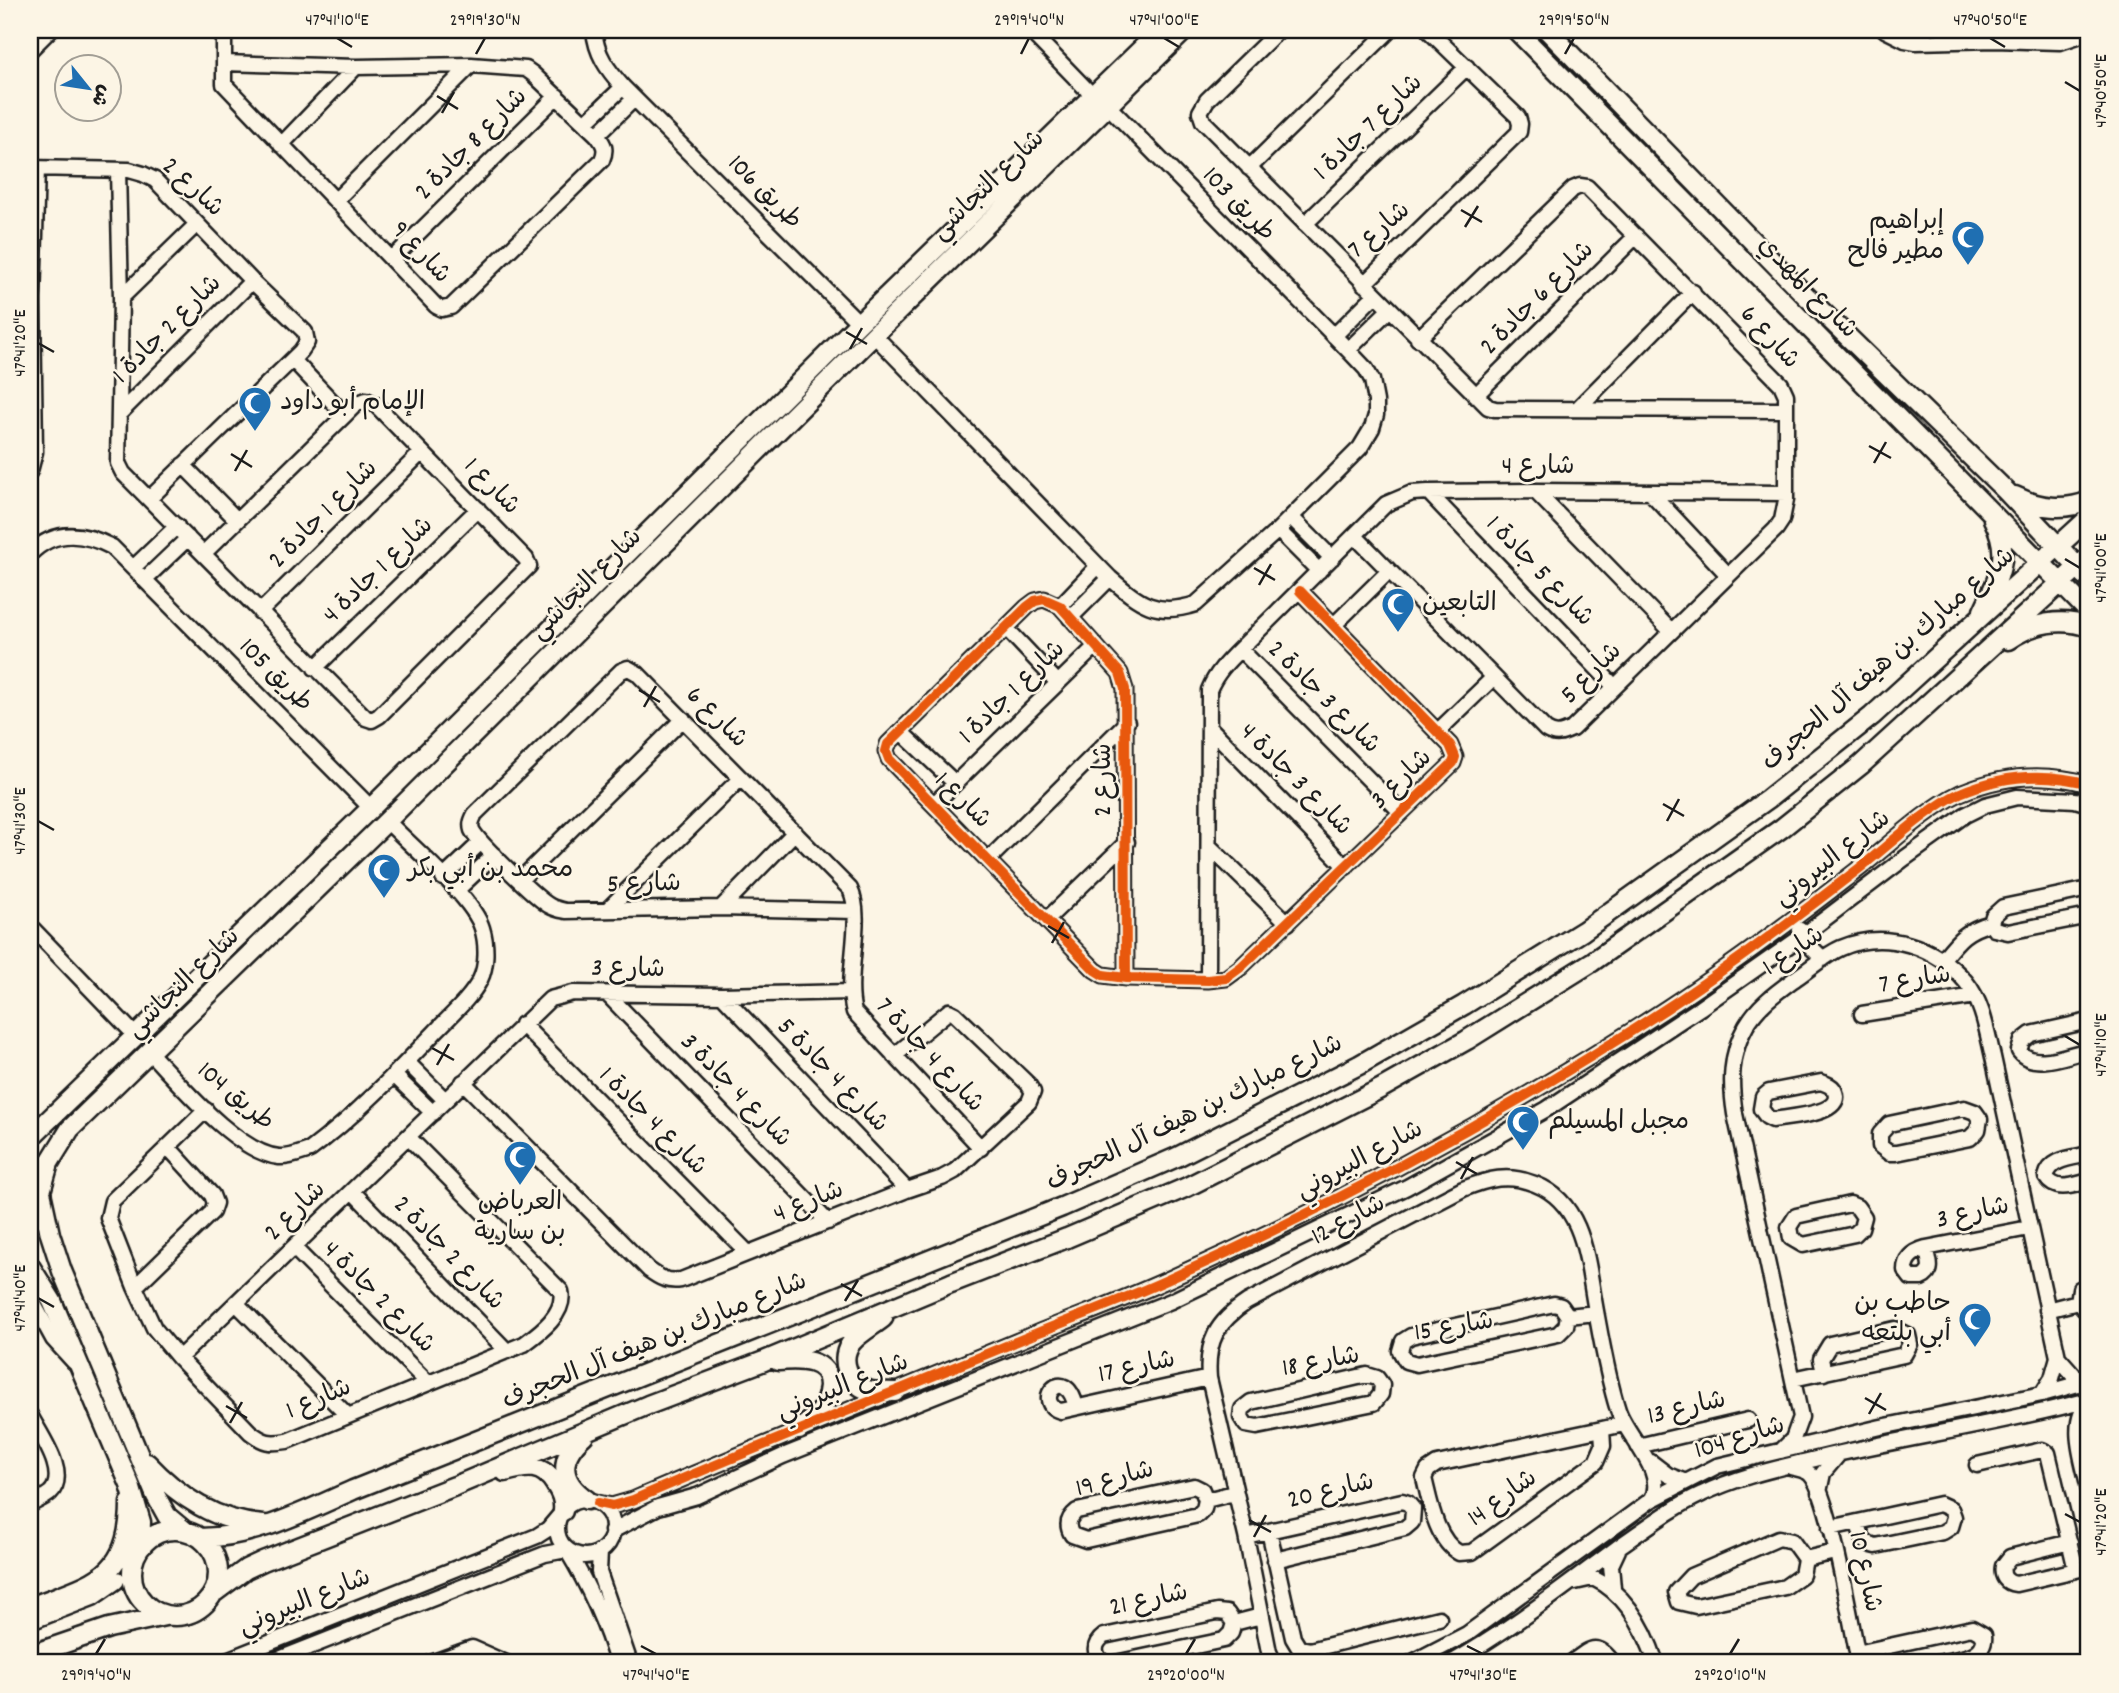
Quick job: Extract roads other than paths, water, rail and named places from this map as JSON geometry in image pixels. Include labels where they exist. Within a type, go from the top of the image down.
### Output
[{"type":"main road","name":"شارع النجاشي","points":[[32,1134],[371,808],[737,442],[1161,30]]},
{"type":"main road","name":"شارع النجاشي","points":[[30,1222],[37,1213],[55,1151],[70,1129],[387,821],[874,335],[1185,30]]},
{"type":"main road","name":"شارع المهدي","points":[[1516,30],[2089,612]]},
{"type":"main road","name":"شارع المهدي","points":[[1547,30],[1802,292],[2006,491],[2059,547],[2086,568]]},
{"type":"main road","points":[[1585,99],[1605,106],[1614,99]]},
{"type":"main road","points":[[1632,146],[1641,141],[1662,149]]},
{"type":"main road","points":[[968,217],[972,225],[982,229]]},
{"type":"main road","points":[[944,240],[952,243],[956,255]]},
{"type":"main road","points":[[760,420],[762,433],[774,436]]},
{"type":"main road","points":[[737,442],[746,445],[751,459]]},
{"type":"main road","points":[[2006,491],[2029,503],[2055,508],[2081,505],[2089,501]]},
{"type":"main road","points":[[1980,617],[2000,575],[2004,552],[2001,535],[1989,510]]},
{"type":"main road","name":"شارع مبارك بن هيف آل الحجرف","points":[[193,1534],[237,1535],[271,1525],[1050,1212],[1266,1114],[1365,1061],[1464,1005],[1583,931],[1768,799],[1872,716],[2089,518]]},
{"type":"main road","name":"شارع مبارك بن هيف آل الحجرف","points":[[215,1591],[262,1561],[455,1486],[648,1405],[1067,1238],[1187,1187],[1303,1130],[1467,1040],[1602,955],[1782,828],[1861,765],[2061,583],[2086,568]]},
{"type":"main road","points":[[1962,673],[2016,634],[2046,622],[2071,620],[2089,626]]},
{"type":"main road","points":[[239,936],[242,946],[253,952]]},
{"type":"main road","points":[[216,958],[228,963],[232,973]]},
{"type":"main road","points":[[1303,1130],[1291,1123],[1292,1112],[1365,1061]]},
{"type":"main road","points":[[30,1165],[36,1172],[50,1234],[62,1271],[161,1507],[167,1516],[212,1550],[219,1575],[215,1591],[205,1605],[191,1614],[165,1616],[118,1626],[30,1656]]},
{"type":"main road","points":[[1124,1180],[1132,1182],[1139,1190],[1137,1202],[1124,1212]]},
{"type":"main road","points":[[30,1266],[52,1301],[130,1485],[141,1522],[132,1581],[138,1597],[150,1609],[165,1616]]},
{"type":"main road","points":[[895,1392],[867,1390],[856,1383],[845,1362],[852,1341],[901,1304]]},
{"type":"main road","points":[[764,1361],[798,1359],[816,1364],[824,1370],[829,1380],[826,1401],[820,1411],[799,1430]]},
{"type":"main road","points":[[592,1502],[571,1486],[564,1467],[566,1457],[584,1435],[648,1405]]},
{"type":"main road","points":[[137,1451],[168,1484],[204,1509],[230,1519],[271,1525]]},
{"type":"main road","points":[[455,1486],[522,1468],[537,1468],[548,1473],[561,1494],[561,1513]]},
{"type":"main road","points":[[30,1607],[96,1580],[117,1562],[128,1533],[130,1485]]},
{"type":"main road","points":[[30,1620],[92,1596],[107,1587],[136,1556],[145,1542],[160,1532],[168,1530],[193,1534]]},
{"type":"street","points":[[30,50],[50,30]]},
{"type":"street","points":[[224,30],[224,63],[356,67],[471,65],[526,69],[597,135],[634,99]]},
{"type":"street","name":"طريق 106","points":[[594,30],[597,50],[607,68],[623,87],[859,323]]},
{"type":"street","points":[[1029,30],[1092,95]]},
{"type":"street","name":"شارع 7","points":[[1279,30],[1207,100],[1200,112],[1203,121],[1364,284],[1519,132],[1518,117],[1428,30]]},
{"type":"street","points":[[1249,168],[1390,30]]},
{"type":"street","points":[[1885,30],[1894,36],[1916,42],[1994,35],[2060,42],[2071,40],[2084,30]]},
{"type":"street","name":"شارع 9","points":[[224,63],[225,84],[436,306],[442,309],[451,307],[603,160],[606,152],[597,135]]},
{"type":"street","points":[[336,200],[471,65]]},
{"type":"street","points":[[281,145],[356,67]]},
{"type":"street","name":"شارع 7 جادة 1","points":[[1305,224],[1467,67]]},
{"type":"street","points":[[585,123],[623,87]]},
{"type":"street","name":"شارع 8 جادة 2","points":[[392,259],[557,96]]},
{"type":"street","name":"طريق 103","points":[[874,335],[1110,578],[1146,606],[1179,610],[1196,604],[1278,530],[1360,448],[1376,415],[1372,380],[1366,369],[1348,350],[1108,106]]},
{"type":"street","points":[[30,471],[34,461],[33,168],[118,170]]},
{"type":"street","name":"شارع 2","points":[[150,498],[293,360],[307,342],[305,332],[155,180],[144,174],[118,170],[121,298],[118,463],[123,473],[204,553]]},
{"type":"street","name":"شارع 6","points":[[1364,284],[1389,310],[1418,339],[1475,396],[1488,407],[1786,410],[1786,395],[1781,384],[1587,187],[1573,189],[1418,339]]},
{"type":"street","points":[[121,298],[197,224]]},
{"type":"street","name":"شارع 6 جادة 2","points":[[1475,396],[1636,236]]},
{"type":"street","name":"شارع 2 جادة 1","points":[[119,414],[252,281]]},
{"type":"street","points":[[1577,409],[1693,292]]},
{"type":"street","points":[[1334,336],[1375,295]]},
{"type":"street","points":[[1348,350],[1389,310]]},
{"type":"street","points":[[293,360],[345,415]]},
{"type":"street","name":"شارع 1","points":[[361,401],[371,401],[422,452],[526,559],[529,566],[372,720],[366,718],[315,668],[204,553],[361,401]]},
{"type":"street","name":"شارع 5","points":[[1355,536],[1545,730],[1555,735],[1562,734],[1572,729],[1776,529],[1785,510],[1786,410]]},
{"type":"street","name":"شارع 1 جادة 2","points":[[260,612],[422,452]]},
{"type":"street","points":[[183,465],[237,520]]},
{"type":"street","points":[[1535,491],[1670,630]]},
{"type":"street","name":"شارع 4","points":[[1319,571],[1386,505],[1412,492],[1786,493]]},
{"type":"street","name":"شارع 5 جادة 1","points":[[1428,492],[1615,686]]},
{"type":"street","points":[[1650,492],[1728,575]]},
{"type":"street","name":"شارع 1 جادة 4","points":[[315,668],[478,509]]},
{"type":"street","points":[[1291,517],[1332,558]]},
{"type":"street","points":[[133,568],[177,526]]},
{"type":"street","points":[[1208,980],[1209,690],[1222,667],[1319,571],[1278,530]]},
{"type":"street","name":"طريق 105","points":[[30,554],[54,537],[82,534],[112,547],[371,808]]},
{"type":"street","points":[[145,579],[188,538]]},
{"type":"street","points":[[1060,606],[1098,566]]},
{"type":"street","points":[[1334,625],[1389,570]]},
{"type":"street","points":[[1070,618],[1110,578]]},
{"type":"street","name":"شارع 3","points":[[1208,980],[1233,975],[1453,763],[1455,752],[1300,591]]},
{"type":"street","name":"شارع 1","points":[[1060,606],[1044,599],[1035,601],[888,744],[888,759],[1095,970],[1103,975],[1126,978],[1208,980]]},
{"type":"street","name":"شارع 2","points":[[1060,606],[1123,679],[1127,722],[1126,978]]},
{"type":"street","points":[[1006,628],[1058,683]]},
{"type":"street","name":"شارع 1 جادة 1","points":[[934,804],[1096,646]]},
{"type":"street","name":"شارع 3 جادة 2","points":[[1240,649],[1401,812]]},
{"type":"street","name":"شارع 6","points":[[471,823],[475,814],[621,671],[628,668],[637,673],[850,889],[855,911],[851,992]]},
{"type":"street","points":[[1437,733],[1493,678]]},
{"type":"street","points":[[520,880],[683,719]]},
{"type":"street","points":[[988,860],[1127,722]]},
{"type":"street","name":"شارع 3 جادة 4","points":[[1209,727],[1346,867]]},
{"type":"street","points":[[901,732],[955,783]]},
{"type":"street","name":"شارع البيروني","points":[[592,1502],[612,1506],[633,1500],[1164,1282],[1297,1220],[1403,1166],[1498,1113],[1673,1004],[1789,922],[1958,794],[2014,778],[2046,775],[2089,784]]},
{"type":"street","points":[[607,910],[741,778]]},
{"type":"street","name":"شارع البيروني","points":[[612,1531],[658,1507],[697,1496],[783,1456],[1171,1301],[1407,1187],[1547,1109],[1700,1008],[1815,927],[1965,815],[1985,804],[2017,797],[2054,798],[2089,804]]},
{"type":"street","name":"طريق 104","points":[[150,1053],[206,1110],[252,1148],[279,1157],[295,1156],[323,1141],[394,1075],[468,997],[480,980],[485,966],[486,948],[482,928],[473,909],[387,821]]},
{"type":"street","name":"شارع 5","points":[[471,823],[473,832],[481,842],[520,880],[549,906],[566,911],[721,908],[855,911]]},
{"type":"street","points":[[721,908],[795,832]]},
{"type":"street","points":[[443,877],[481,842]]},
{"type":"street","points":[[1046,919],[1127,842]]},
{"type":"street","points":[[1209,846],[1288,923]]},
{"type":"street","points":[[456,891],[494,855]]},
{"type":"street","points":[[2089,889],[2003,907],[1993,916],[1991,923],[1994,929],[2008,932],[2089,916]]},
{"type":"street","points":[[1805,910],[1806,920],[1815,927]]},
{"type":"street","points":[[1789,922],[1799,928],[1801,937],[1822,959]]},
{"type":"street","points":[[1942,960],[1965,934],[1991,923]]},
{"type":"street","points":[[30,926],[136,1036]]},
{"type":"street","name":"شارع 1","points":[[1801,1417],[1735,1114],[1731,1069],[1746,1026],[1760,1007],[1822,959],[1840,949],[1873,940],[1907,943],[1942,960],[1966,982],[1975,996],[1993,1057],[2058,1357]]},
{"type":"street","name":"شارع 3","points":[[445,1100],[550,999],[573,993],[722,995],[851,992]]},
{"type":"street","name":"شارع 4 جادة 7","points":[[851,992],[855,1012],[981,1149]]},
{"type":"street","name":"شارع 4 جادة 3","points":[[607,994],[828,1222]]},
{"type":"street","name":"شارع 4 جادة 5","points":[[722,995],[907,1190]]},
{"type":"street","name":"شارع 7","points":[[1862,1014],[1975,996]]},
{"type":"street","name":"شارع 4","points":[[463,1083],[649,1270],[672,1282],[942,1178],[981,1149],[1029,1102],[1032,1092],[1028,1084],[949,1011],[894,1056]]},
{"type":"street","points":[[2019,1051],[2022,1041],[2031,1034],[2089,1021]]},
{"type":"street","name":"شارع 4 جادة 1","points":[[522,1024],[748,1253]]},
{"type":"street","points":[[2019,1051],[2026,1059],[2037,1062],[2089,1050]]},
{"type":"street","points":[[1993,1057],[2019,1051]]},
{"type":"street","points":[[407,1062],[445,1100]]},
{"type":"street","points":[[394,1075],[432,1113]]},
{"type":"street","points":[[1821,1082],[1835,1093],[1834,1103],[1827,1111],[1773,1120],[1761,1109],[1763,1097],[1769,1092],[1821,1082]]},
{"type":"street","name":"شارع 2","points":[[179,1359],[445,1100]]},
{"type":"street","points":[[1964,1108],[1975,1112],[1980,1119],[1978,1130],[1970,1138],[1896,1153],[1884,1150],[1879,1140],[1884,1128],[1889,1124],[1964,1108]]},
{"type":"street","points":[[1735,1114],[1761,1109]]},
{"type":"street","name":"شارع 1","points":[[206,1110],[112,1201],[108,1218],[154,1328],[179,1359],[261,1441],[270,1444],[287,1441],[524,1344],[538,1334],[555,1315],[561,1303],[561,1292],[408,1138]]},
{"type":"street","points":[[1980,1119],[2006,1115]]},
{"type":"street","points":[[135,1287],[212,1212],[215,1203],[212,1195],[168,1147]]},
{"type":"street","points":[[2046,1177],[2056,1162],[2089,1154]]},
{"type":"street","points":[[2021,1183],[2046,1177]]},
{"type":"street","points":[[2046,1177],[2051,1184],[2062,1188],[2089,1181]]},
{"type":"street","name":"شارع 12","points":[[1270,1659],[1246,1536],[1209,1378],[1207,1359],[1211,1343],[1230,1313],[1271,1289],[1485,1180],[1521,1178],[1556,1196],[1570,1210],[1584,1245],[1618,1410],[1648,1460],[1668,1475],[1686,1482]]},
{"type":"street","name":"شارع 2 جادة 2","points":[[353,1192],[507,1350]]},
{"type":"street","points":[[1850,1204],[1857,1207],[1864,1217],[1861,1228],[1855,1234],[1803,1245],[1791,1238],[1789,1233],[1791,1221],[1796,1216],[1850,1204]]},
{"type":"street","name":"شارع 3","points":[[1926,1248],[2029,1228]]},
{"type":"street","points":[[1763,1238],[1789,1233]]},
{"type":"street","name":"شارع 2 جادة 4","points":[[294,1248],[428,1382]]},
{"type":"street","points":[[2047,1310],[2083,1306],[2080,1289],[2089,1284]]},
{"type":"street","points":[[30,1297],[52,1339],[80,1368]]},
{"type":"street","points":[[237,1304],[348,1415]]},
{"type":"street","points":[[1108,1304],[1103,1314],[1113,1323]]},
{"type":"street","name":"شارع 15","points":[[1554,1304],[1561,1306],[1568,1316],[1566,1326],[1558,1334],[1417,1364],[1406,1361],[1400,1351],[1403,1341],[1411,1336],[1554,1304]]},
{"type":"street","name":"شارع 15","points":[[1568,1316],[1596,1313]]},
{"type":"street","points":[[1081,1315],[1089,1322],[1087,1335]]},
{"type":"street","points":[[1793,1379],[1824,1373],[1904,1355],[1910,1344],[1908,1335],[1895,1329],[1830,1344],[1821,1359],[1824,1373]]},
{"type":"street","points":[[2058,1357],[2074,1375],[2088,1381]]},
{"type":"street","points":[[2042,1394],[2052,1378],[2058,1357]]},
{"type":"street","name":"شارع 18","points":[[1367,1375],[1377,1378],[1382,1385],[1381,1394],[1374,1403],[1257,1427],[1246,1425],[1241,1417],[1244,1407],[1251,1402],[1367,1375]]},
{"type":"street","name":"شارع 17","points":[[1076,1407],[1209,1378]]},
{"type":"street","name":"شارع 104","points":[[1410,1663],[1437,1658],[1651,1500],[1717,1466],[1829,1439],[2042,1394],[2088,1381]]},
{"type":"street","points":[[2089,1402],[2082,1411],[2078,1430],[2089,1487]]},
{"type":"street","name":"شارع 104","points":[[1451,1663],[1505,1629],[1656,1520],[1699,1495],[1743,1477],[1839,1454],[2089,1402]]},
{"type":"street","points":[[2049,1411],[2066,1418],[2078,1430]]},
{"type":"street","points":[[1911,1439],[1910,1430],[1913,1426],[1945,1414]]},
{"type":"street","points":[[30,1415],[58,1474],[56,1485],[49,1494],[30,1504]]},
{"type":"street","name":"شارع 18","points":[[1218,1423],[1241,1417]]},
{"type":"street","points":[[1781,1451],[1793,1439],[1801,1417],[1812,1429],[1829,1439]]},
{"type":"street","name":"شارع 13","points":[[1638,1446],[1748,1420]]},
{"type":"street","name":"شارع 14","points":[[1602,1429],[1603,1446],[1596,1462],[1472,1552],[1459,1553],[1449,1544],[1433,1511],[1424,1478],[1432,1466],[1624,1424]]},
{"type":"street","points":[[1977,1465],[2042,1450],[2048,1453],[2070,1542],[2083,1569],[2016,1584],[2009,1582],[2002,1574],[2003,1566],[2010,1557],[2070,1542]]},
{"type":"street","points":[[1819,1492],[1823,1472],[1829,1462],[1839,1454]]},
{"type":"street","name":"شارع 12","points":[[1648,1460],[1656,1486],[1651,1500]]},
{"type":"street","name":"شارع 10","points":[[1786,1466],[1811,1475],[1819,1492],[1830,1528],[1858,1658]]},
{"type":"street","name":"شارع 19","points":[[1194,1486],[1202,1490],[1206,1500],[1204,1509],[1198,1515],[1086,1540],[1072,1535],[1068,1524],[1077,1511],[1194,1486]]},
{"type":"street","name":"شارع 19","points":[[1206,1500],[1234,1493]]},
{"type":"street","points":[[567,1551],[584,1557],[606,1547],[612,1531],[606,1510],[592,1502],[578,1501],[561,1513],[556,1528],[559,1540],[587,1586],[617,1663]]},
{"type":"street","name":"شارع 20","points":[[1246,1536],[1402,1501],[1411,1505],[1414,1513],[1412,1522],[1405,1528],[1275,1560]]},
{"type":"street","points":[[1830,1528],[1940,1504],[1951,1509],[1954,1517],[1951,1527],[1943,1532],[1876,1546],[1868,1544],[1861,1537],[1858,1522]]},
{"type":"street","name":"شارع البيروني","points":[[219,1663],[537,1536],[548,1529],[561,1513]]},
{"type":"street","name":"شارع 20","points":[[1269,1531],[1293,1638],[1300,1648],[1310,1650],[1438,1618]]},
{"type":"street","points":[[1779,1538],[1792,1541],[1805,1559],[1802,1575],[1785,1587],[1696,1606],[1684,1605],[1676,1597],[1679,1588],[1691,1576],[1779,1538]]},
{"type":"street","points":[[1613,1588],[1611,1565],[1619,1547]]},
{"type":"street","name":"شارع البيروني","points":[[269,1663],[545,1554],[567,1551]]},
{"type":"street","points":[[600,1552],[599,1573],[630,1663]]},
{"type":"street","points":[[1805,1559],[1835,1552]]},
{"type":"street","points":[[467,1564],[465,1577],[473,1583]]},
{"type":"street","points":[[449,1571],[458,1576],[460,1581],[455,1590]]},
{"type":"street","points":[[1568,1584],[1593,1578],[1613,1588],[1648,1639],[1656,1663]]},
{"type":"street","name":"شارع 21","points":[[1104,1663],[1098,1658],[1095,1648],[1096,1643],[1104,1636],[1223,1611],[1231,1616],[1234,1623],[1231,1633],[1224,1640],[1115,1663]]},
{"type":"street","points":[[1496,1613],[1496,1623],[1505,1629]]},
{"type":"street","name":"شارع 21","points":[[1234,1623],[1261,1616]]},
{"type":"street","points":[[1858,1658],[1888,1654],[1972,1628],[1984,1635],[1984,1645],[1979,1652],[1937,1663]]},
{"type":"street","points":[[1571,1663],[1590,1650],[1598,1648],[1605,1651],[1613,1663]]},
{"type":"street","points":[[458,1663],[466,1649]]},
{"type":"street","points":[[431,1663],[466,1649],[479,1650],[506,1663]]},
{"type":"place","name":"إبراهيم مطير فالح","points":[[1968,267]]},
{"type":"place","name":"الإمام أبو داود","points":[[255,433]]},
{"type":"place","name":"التابعين","points":[[1398,634]]},
{"type":"place","name":"محمد بن أبي بكر","points":[[384,900]]},
{"type":"place","name":"مجبل المسيلم","points":[[1523,1152]]},
{"type":"place","name":"العرباض بن سارية","points":[[520,1187]]},
{"type":"place","name":"حاطب بن أبي بلتعه","points":[[1975,1349]]}]
